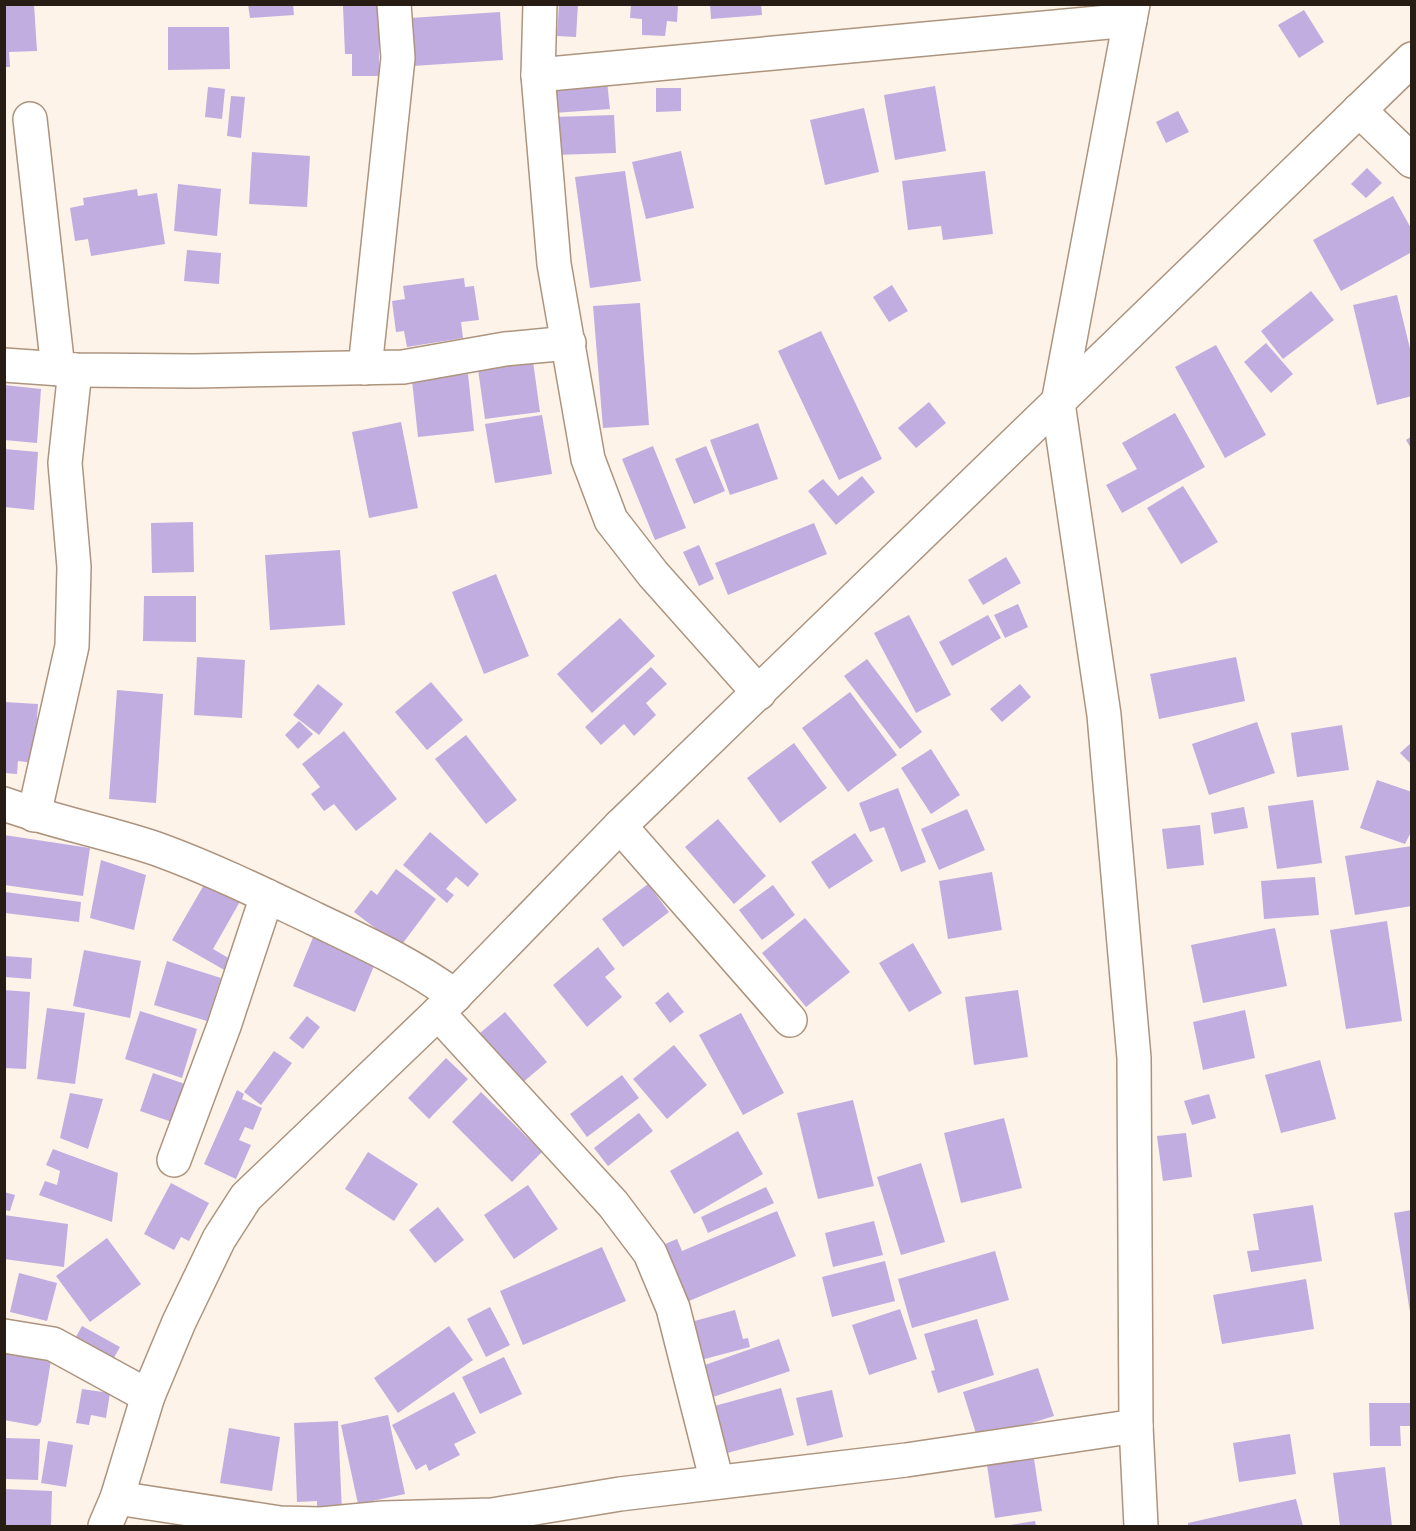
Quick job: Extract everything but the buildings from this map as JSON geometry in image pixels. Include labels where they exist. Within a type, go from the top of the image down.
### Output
[{"type":"street","points":[[365,368],[398,58],[394,4]]},
{"type":"street","points":[[540,4],[538,75],[554,264],[588,459],[611,520],[652,574],[759,693]]},
{"type":"street","points":[[538,75],[1132,12],[1058,403],[1104,715],[1134,1058],[1136,1426],[1141,1527]]},
{"type":"street","points":[[1136,1426],[987,1449],[620,1494],[492,1515],[384,1518],[321,1524],[111,1512],[148,1396],[214,1249],[246,1197],[446,1004],[620,826],[1412,59]]},
{"type":"street","points":[[1359,110],[1412,161]]},
{"type":"street","points":[[30,119],[67,369],[65,463],[74,567],[72,646],[19,809],[156,849],[228,877],[417,969],[613,1204],[650,1253],[673,1308],[717,1482]]},
{"type":"street","points":[[4,365],[67,369],[195,371],[403,367],[506,350],[569,343]]},
{"type":"street","points":[[620,826],[790,1020]]},
{"type":"street","points":[[174,1160],[224,1026],[267,896]]},
{"type":"street","points":[[4,1336],[53,1344],[148,1396]]}]
